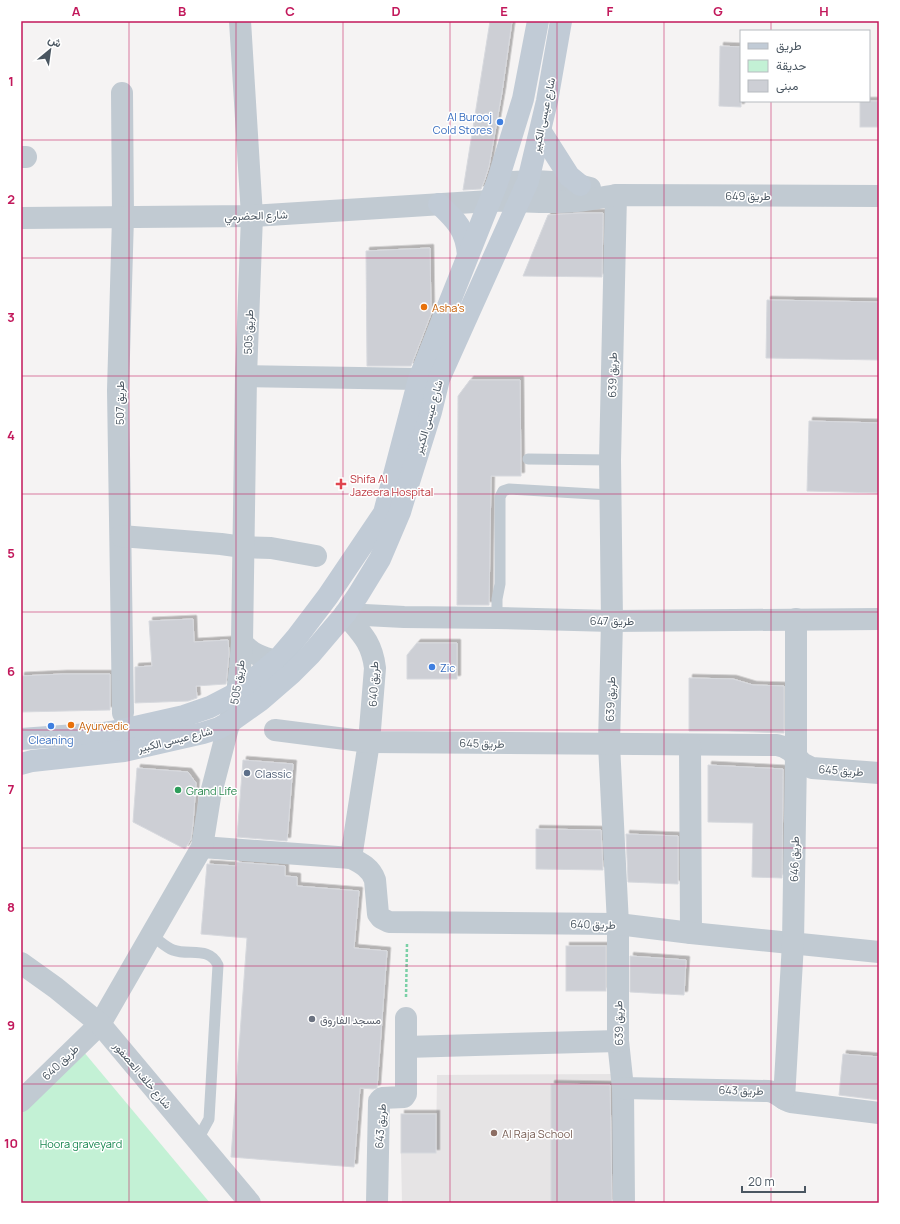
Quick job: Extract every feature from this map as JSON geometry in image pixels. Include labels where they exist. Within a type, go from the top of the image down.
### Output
[{"type":"main road","name":"شارع عيسى الكبير","points":[[21,739],[103,733],[190,714],[210,708],[237,693],[276,661],[297,637],[328,596],[384,513],[428,383],[468,255],[493,192],[523,99],[538,21]]},
{"type":"main road","name":"شارع عيسى الكبير","points":[[428,383],[439,378],[524,190],[541,132],[561,21]]},
{"type":"main road","points":[[541,132],[565,170],[580,185]]},
{"type":"main road","points":[[439,204],[457,222],[463,232],[467,243],[468,255]]},
{"type":"main road","name":"شارع عيسى الكبير","points":[[21,764],[32,761],[124,751],[204,734],[230,722],[261,700],[291,674],[311,654],[344,614],[373,572],[389,541],[431,412],[428,383]]},
{"type":"main road","points":[[328,596],[344,614]]},
{"type":"street","name":"طريق 505","points":[[202,847],[210,797],[237,693],[242,643],[246,376],[252,216],[240,21]]},
{"type":"street","name":"طريق 507","points":[[122,93],[123,217],[118,390],[123,713]]},
{"type":"street","name":"طريق 649","points":[[493,192],[580,185],[616,194]]},
{"type":"street","name":"طريق 649","points":[[524,190],[545,202],[576,201],[616,194],[879,196]]},
{"type":"street","name":"شارع الحضرمي","points":[[21,218],[252,216],[439,204],[493,192]]},
{"type":"street","name":"طريق 639","points":[[616,194],[610,460],[612,621],[609,744],[618,924],[618,1041],[623,1088],[624,1203]]},
{"type":"street","points":[[246,376],[428,383]]},
{"type":"street","points":[[120,536],[243,547],[271,548],[316,556]]},
{"type":"street","name":"طريق 647","points":[[344,614],[404,617],[612,621],[879,619]]},
{"type":"street","name":"طريق 640","points":[[344,614],[365,637],[374,657],[375,668],[369,742],[351,858]]},
{"type":"street","name":"طريق 646","points":[[784,1099],[793,943],[796,757],[796,619]]},
{"type":"street","name":"طريق 505","points":[[242,643],[257,656],[276,661]]},
{"type":"street","name":"طريق 645","points":[[275,730],[369,742],[777,745],[791,751],[806,766],[812,768],[879,773]]},
{"type":"street","points":[[690,745],[691,933]]},
{"type":"street","points":[[202,847],[351,858],[365,866],[373,874],[375,880],[378,914],[381,918],[399,922]]},
{"type":"street","name":"طريق 640","points":[[21,1100],[100,1024],[202,847]]},
{"type":"street","name":"طريق 640","points":[[399,922],[618,924],[879,952]]},
{"type":"street","name":"شارع خلف العصفور","points":[[21,963],[56,988],[100,1024],[250,1203]]},
{"type":"street","name":"طريق 643","points":[[377,1203],[379,1101],[382,1098],[404,1097],[406,1094],[406,1018]]},
{"type":"street","points":[[406,1047],[618,1041]]},
{"type":"street","name":"طريق 643","points":[[623,1088],[768,1091],[777,1093],[784,1099],[791,1102],[879,1113]]},
{"type":"lane","points":[[528,459],[610,460]]},
{"type":"lane","points":[[497,618],[497,599],[500,584],[500,498],[503,491],[509,489],[610,495]]},
{"type":"lane","points":[[152,936],[172,950],[181,952],[206,953],[212,956],[218,965],[209,1119],[197,1141]]},
{"type":"path","points":[[399,922],[406,1018]]},
{"type":"shaded area","name":"Al Raja School","points":[[616,1074],[616,1203],[612,1203],[612,1085],[551,1084],[551,1203],[402,1203],[401,1153],[436,1153],[437,1075]]},
{"type":"green space","name":"Hoora graveyard","points":[[83,1051],[210,1203],[21,1203],[21,1113]]},
{"type":"building","points":[[490,21],[512,21],[502,92],[489,166],[485,179],[481,189],[463,190]]},
{"type":"building","points":[[720,46],[740,47],[741,107],[719,106]]},
{"type":"building","points":[[879,101],[879,127],[860,127],[860,102]]},
{"type":"building","points":[[603,213],[602,277],[523,276],[548,215]]},
{"type":"building","points":[[430,248],[431,314],[411,366],[367,366],[366,251]]},
{"type":"building","points":[[767,300],[879,302],[879,360],[766,358]]},
{"type":"building","points":[[470,380],[520,380],[521,476],[491,476],[489,605],[457,605],[458,396]]},
{"type":"building","points":[[809,421],[879,423],[879,493],[807,491]]},
{"type":"building","points":[[193,619],[194,642],[228,640],[229,653],[226,684],[196,686],[197,698],[188,701],[135,703],[135,667],[152,666],[149,621]]},
{"type":"building","name":"Zic","points":[[417,643],[457,643],[457,679],[407,679],[407,655]]},
{"type":"building","points":[[110,674],[110,710],[21,712],[21,676]]},
{"type":"building","points":[[689,678],[733,679],[753,685],[784,686],[784,733],[689,731]]},
{"type":"building","points":[[243,760],[293,764],[287,841],[237,837]]},
{"type":"building","points":[[708,765],[783,769],[782,878],[752,877],[753,823],[708,822]]},
{"type":"building","points":[[137,768],[188,772],[196,783],[191,839],[185,849],[133,822]]},
{"type":"building","points":[[536,829],[601,830],[603,870],[536,869]]},
{"type":"building","points":[[626,834],[678,836],[678,884],[628,882]]},
{"type":"building","name":"مسجد الفاروق","points":[[236,862],[285,866],[285,876],[297,877],[297,886],[359,891],[354,948],[387,951],[377,1088],[360,1088],[354,1167],[231,1157],[247,938],[201,934],[207,864],[236,866]]},
{"type":"building","points":[[566,946],[606,946],[606,991],[566,991]]},
{"type":"building","points":[[630,956],[686,960],[684,995],[630,992]]},
{"type":"building","points":[[843,1054],[879,1057],[879,1100],[839,1095]]},
{"type":"building","points":[[551,1084],[610,1085],[612,1203],[551,1203]]},
{"type":"building","points":[[401,1114],[436,1114],[436,1153],[401,1153]]},
{"type":"place","name":"Al Burooj Cold Stores","points":[[500,122]]},
{"type":"place","name":"Asha's","points":[[424,307]]},
{"type":"place","name":"Shifa Al Jazeera Hospital","points":[[341,484]]},
{"type":"place","name":"Zic","points":[[432,667]]},
{"type":"place","name":"Ayurvedic","points":[[71,725]]},
{"type":"place","name":"Cleaning","points":[[51,726]]},
{"type":"place","name":"Classic","points":[[247,773]]},
{"type":"place","name":"Grand Life","points":[[178,790]]},
{"type":"place","name":"مسجد الفاروق","points":[[312,1019]]},
{"type":"place","name":"Al Raja School","points":[[494,1133]]}]
